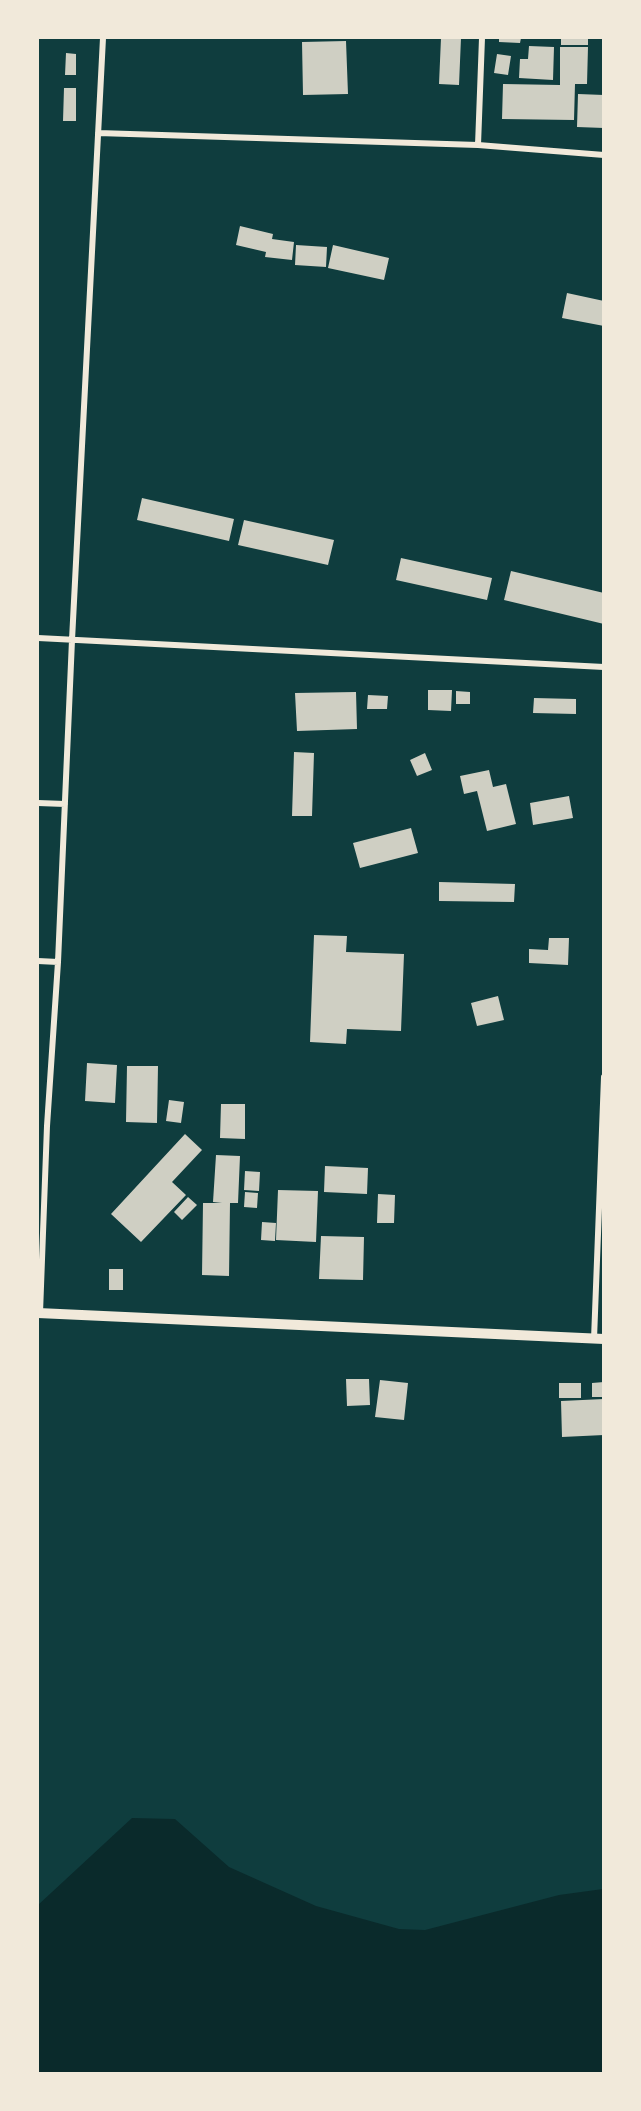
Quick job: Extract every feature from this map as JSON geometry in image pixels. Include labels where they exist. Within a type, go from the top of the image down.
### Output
[{"type":"street","points":[[103,38],[39,1313],[599,1339],[603,1077]]},
{"type":"street","points":[[478,145],[482,38]]},
{"type":"street","points":[[98,132],[478,145],[603,155]]},
{"type":"street","points":[[38,638],[603,667]]},
{"type":"street","points":[[38,802],[65,804]]},
{"type":"street","points":[[38,961],[58,962]]},
{"type":"street","points":[[38,1125],[47,1126]]},
{"type":"water","points":[[132,1818],[175,1819],[229,1867],[316,1906],[399,1929],[425,1930],[559,1895],[603,1889],[603,2073],[38,2073],[38,1905]]},
{"type":"building","points":[[441,38],[461,38],[459,85],[439,84]]},
{"type":"building","points":[[499,38],[521,38],[520,43],[499,42]]},
{"type":"building","points":[[561,38],[588,38],[588,45],[561,45]]},
{"type":"building","points":[[346,41],[348,94],[303,95],[302,42]]},
{"type":"building","points":[[529,46],[554,47],[553,80],[519,78],[520,59],[528,59]]},
{"type":"building","points":[[560,47],[588,47],[587,84],[575,84],[574,120],[502,119],[503,84],[560,85]]},
{"type":"building","points":[[66,53],[76,54],[76,75],[65,75]]},
{"type":"building","points":[[497,54],[511,56],[508,75],[494,73]]},
{"type":"building","points":[[64,88],[76,88],[76,121],[63,121]]},
{"type":"building","points":[[578,94],[604,95],[604,128],[577,127]]},
{"type":"building","points":[[240,226],[273,234],[272,239],[294,242],[292,260],[265,257],[266,252],[236,245]]},
{"type":"building","points":[[296,245],[327,247],[326,267],[295,265]]},
{"type":"building","points":[[333,245],[389,258],[384,280],[328,268]]},
{"type":"building","points":[[567,293],[604,301],[604,326],[562,318]]},
{"type":"building","points":[[142,498],[234,519],[229,541],[137,520]]},
{"type":"building","points":[[244,520],[334,540],[328,565],[238,545]]},
{"type":"building","points":[[401,558],[492,578],[487,600],[396,580]]},
{"type":"building","points":[[511,571],[604,593],[604,624],[504,600]]},
{"type":"building","points":[[428,690],[452,690],[451,711],[428,710]]},
{"type":"building","points":[[456,691],[470,692],[470,704],[456,704]]},
{"type":"building","points":[[356,692],[357,729],[297,731],[295,693]]},
{"type":"building","points":[[368,695],[388,696],[387,709],[367,709]]},
{"type":"building","points":[[534,698],[576,699],[576,714],[533,713]]},
{"type":"building","points":[[294,752],[314,753],[312,816],[292,816]]},
{"type":"building","points":[[425,753],[432,770],[417,776],[410,760]]},
{"type":"building","points":[[489,770],[493,787],[506,784],[516,824],[487,831],[477,791],[464,794],[460,776]]},
{"type":"building","points":[[569,796],[573,818],[533,825],[530,803]]},
{"type":"building","points":[[411,828],[418,853],[360,868],[353,843]]},
{"type":"building","points":[[439,882],[515,884],[514,902],[439,901]]},
{"type":"building","points":[[314,935],[347,936],[346,952],[404,954],[401,1031],[347,1029],[346,1044],[310,1042]]},
{"type":"building","points":[[549,938],[569,938],[568,965],[529,963],[529,949],[548,950]]},
{"type":"building","points":[[498,996],[504,1020],[477,1026],[471,1003]]},
{"type":"building","points":[[87,1063],[117,1065],[115,1103],[85,1101]]},
{"type":"building","points":[[127,1066],[158,1066],[157,1123],[126,1122]]},
{"type":"building","points":[[169,1100],[184,1102],[181,1123],[166,1121]]},
{"type":"building","points":[[221,1104],[245,1104],[245,1139],[220,1138]]},
{"type":"building","points":[[185,1134],[202,1150],[172,1182],[186,1195],[141,1242],[111,1214]]},
{"type":"building","points":[[216,1155],[240,1156],[238,1203],[230,1203],[229,1276],[202,1275],[203,1203],[222,1203],[213,1202]]},
{"type":"building","points":[[325,1166],[368,1168],[367,1194],[324,1192]]},
{"type":"building","points":[[245,1171],[260,1172],[259,1191],[244,1190]]},
{"type":"building","points":[[278,1190],[318,1191],[316,1242],[276,1240]]},
{"type":"building","points":[[245,1192],[258,1193],[257,1208],[244,1207]]},
{"type":"building","points":[[378,1194],[395,1195],[394,1223],[377,1223]]},
{"type":"building","points":[[188,1197],[197,1205],[182,1220],[174,1212]]},
{"type":"building","points":[[262,1222],[276,1223],[275,1241],[261,1240]]},
{"type":"building","points":[[321,1236],[364,1237],[363,1280],[319,1279]]},
{"type":"building","points":[[109,1269],[123,1269],[123,1290],[109,1290]]},
{"type":"building","points":[[346,1379],[369,1379],[370,1405],[347,1406]]},
{"type":"building","points":[[380,1380],[408,1383],[404,1420],[375,1417]]},
{"type":"building","points":[[604,1382],[604,1397],[592,1397],[592,1383]]},
{"type":"building","points":[[559,1383],[581,1383],[581,1398],[559,1398]]},
{"type":"building","points":[[604,1399],[604,1435],[562,1437],[561,1401]]}]
